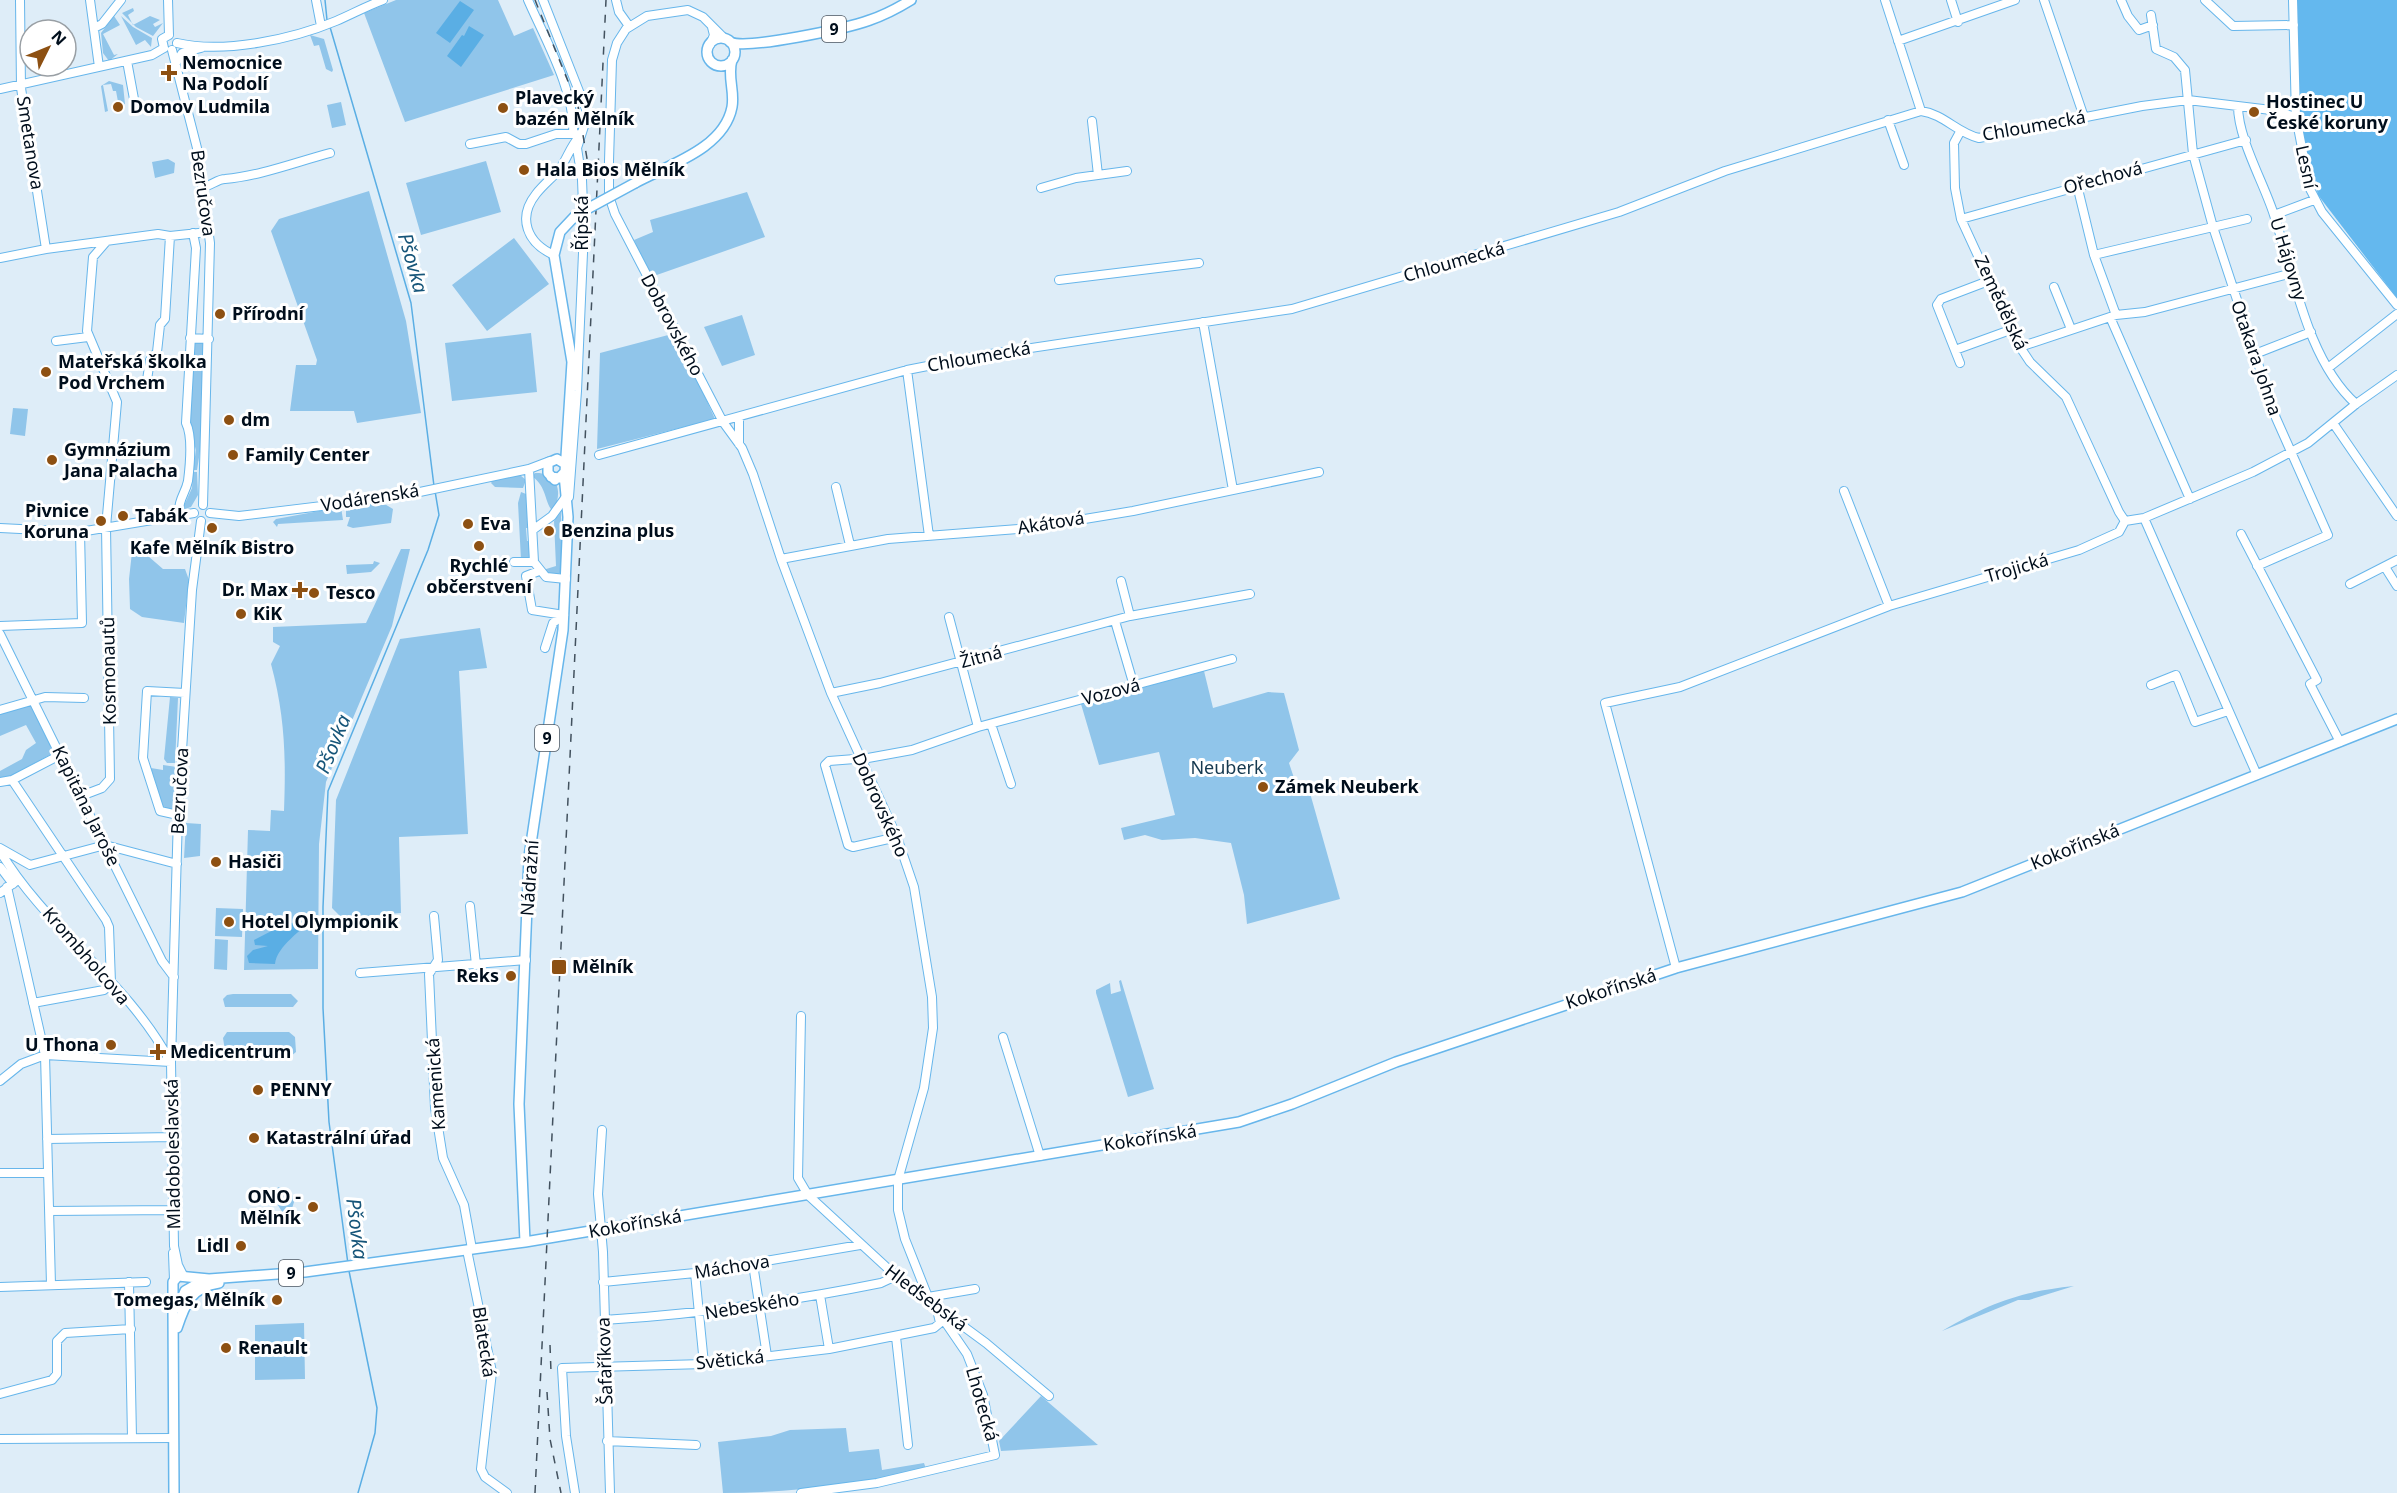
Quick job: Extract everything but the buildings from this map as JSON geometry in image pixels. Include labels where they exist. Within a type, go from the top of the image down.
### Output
[{"type":"main road","name":"9","points":[[710,45],[718,39],[752,44],[859,24],[911,0]]},
{"type":"main road","points":[[554,255],[560,232],[576,215],[700,148],[719,133],[732,108],[731,81],[734,48],[728,40]]},
{"type":"main road","name":"9","points":[[718,65],[724,66],[752,44]]},
{"type":"main road","points":[[710,45],[709,57],[731,81]]},
{"type":"main road","name":"Řípská","points":[[554,255],[570,342],[572,373],[564,469]]},
{"type":"main road","name":"Řípská","points":[[552,460],[568,430]]},
{"type":"main road","name":"9","points":[[550,476],[547,468],[552,460]]},
{"type":"main road","points":[[550,476],[557,478],[564,469],[552,460]]},
{"type":"main road","name":"Nádražní","points":[[525,1242],[519,1104],[529,857],[562,649],[568,517],[564,469]]},
{"type":"main road","name":"Nádražní","points":[[550,476],[565,498]]},
{"type":"main road","name":"Kokořínská","points":[[179,1280],[236,1278],[345,1268],[525,1242],[1239,1122],[1292,1104],[1396,1062],[1676,968],[1962,892],[2397,719]]},
{"type":"main road","name":"9","points":[[174,1336],[184,1305],[194,1292],[209,1284],[236,1278]]},
{"type":"main road","name":"Kokořínská","points":[[187,1289],[209,1279]]},
{"type":"main road","points":[[179,1280],[178,1291],[187,1289]]},
{"type":"main road","name":"Mladoboleslavská","points":[[174,1493],[175,1318],[179,1280],[190,1282],[175,1318]]},
{"type":"street","name":"Smetanova","points":[[20,0],[21,84],[46,249]]},
{"type":"street","points":[[90,0],[99,67]]},
{"type":"street","points":[[94,28],[102,24],[122,0]]},
{"type":"street","points":[[168,0],[169,34],[162,39],[171,47]]},
{"type":"street","points":[[316,0],[323,26]]},
{"type":"street","points":[[0,89],[128,61],[171,47],[247,44],[323,26],[383,0]]},
{"type":"street","points":[[528,0],[564,87],[577,135],[559,169],[534,196],[526,212],[526,226],[531,239],[542,249],[554,255]]},
{"type":"street","name":"Řípská","points":[[543,0],[584,98],[586,120],[577,135],[584,230],[572,456]]},
{"type":"street","points":[[616,0],[619,12],[629,26],[647,16],[683,10],[700,15],[728,40]]},
{"type":"street","points":[[1885,0],[1921,111]]},
{"type":"street","points":[[1951,0],[1958,22]]},
{"type":"street","points":[[2044,0],[2084,117]]},
{"type":"street","points":[[2121,0],[2128,16],[2139,30],[2153,25]]},
{"type":"street","points":[[2205,0],[2233,26],[2294,24]]},
{"type":"street","name":"Lesní","points":[[2293,0],[2296,117],[2314,200],[2397,305]]},
{"type":"street","points":[[1898,41],[1958,22],[1979,11],[2012,1]]},
{"type":"street","name":"Otakara Johna","points":[[2151,15],[2158,51],[2174,57],[2185,70],[2193,154],[2213,227],[2276,418],[2328,535],[2257,566]]},
{"type":"street","name":"Dobrovského","points":[[629,26],[617,43],[612,60],[609,160],[611,203],[631,248],[723,422],[739,444],[753,474],[781,559],[831,693],[897,837],[914,887],[932,997],[933,1028],[924,1088],[898,1180],[898,1209],[905,1239],[928,1296],[937,1310]]},
{"type":"street","points":[[710,45],[714,34],[712,26]]},
{"type":"street","name":"Bezručova","points":[[169,34],[175,38],[171,47],[197,148],[204,187],[208,232],[210,265],[202,505]]},
{"type":"street","points":[[176,63],[182,53],[212,46]]},
{"type":"street","points":[[128,61],[134,99]]},
{"type":"street","name":"Chloumecká","points":[[599,455],[907,370],[1292,309],[1619,212],[1725,171],[1921,111],[1940,117],[1960,132],[1979,138],[2084,117],[2188,100],[2238,106],[2296,117]]},
{"type":"street","name":"U Hájovny","points":[[2238,106],[2246,140],[2274,215],[2311,332],[2334,380],[2356,404]]},
{"type":"street","points":[[1888,120],[1904,165]]},
{"type":"street","points":[[1092,121],[1098,175]]},
{"type":"street","name":"Zemědělská","points":[[1960,132],[1954,143],[1954,188],[1961,219],[2020,347],[2030,362],[2066,397],[2118,512],[2125,521]]},
{"type":"street","points":[[470,144],[506,137],[519,144],[526,144],[556,134],[577,135]]},
{"type":"street","name":"Ořechová","points":[[1961,219],[2246,140]]},
{"type":"street","points":[[204,187],[225,179],[247,177],[330,153]]},
{"type":"street","points":[[1041,188],[1127,171]]},
{"type":"street","points":[[2077,185],[2094,255],[2113,316],[2190,499]]},
{"type":"street","points":[[2274,215],[2314,200]]},
{"type":"street","points":[[2094,255],[2247,219]]},
{"type":"street","points":[[0,258],[46,249],[158,234],[170,236],[208,232]]},
{"type":"street","name":"Bezručova","points":[[179,517],[180,497],[188,483],[190,432],[186,423],[196,248],[193,233]]},
{"type":"street","points":[[147,380],[150,360],[157,352],[160,325],[165,319],[170,236]]},
{"type":"street","points":[[106,242],[93,257],[91,265],[88,337],[117,402],[106,527]]},
{"type":"street","points":[[1059,280],[1199,263]]},
{"type":"street","points":[[2020,347],[2113,316],[2145,312],[2292,273]]},
{"type":"street","points":[[1960,363],[1937,305],[1941,299],[1991,280]]},
{"type":"street","points":[[2054,287],[2071,329]]},
{"type":"street","points":[[2328,368],[2397,314]]},
{"type":"street","points":[[1203,322],[1233,490]]},
{"type":"street","points":[[1955,350],[2013,329]]},
{"type":"street","points":[[2255,354],[2311,332]]},
{"type":"street","points":[[56,342],[88,337]]},
{"type":"street","points":[[190,338],[208,339]]},
{"type":"street","points":[[572,373],[578,341]]},
{"type":"street","points":[[907,370],[929,536]]},
{"type":"street","points":[[2125,521],[2144,518],[2190,499],[2253,472],[2308,443],[2356,404],[2397,375]]},
{"type":"street","name":"Dobrovského","points":[[739,417],[739,444]]},
{"type":"street","points":[[2333,423],[2397,516]]},
{"type":"street","name":"Nádražní","points":[[568,517],[572,456]]},
{"type":"street","name":"Vodárenská","points":[[210,513],[239,516],[396,497],[528,469],[552,460]]},
{"type":"street","points":[[528,469],[534,529],[534,562],[546,577],[566,579]]},
{"type":"street","name":"Vodárenská","points":[[528,469],[543,471],[550,476]]},
{"type":"street","name":"Akátová","points":[[781,559],[888,539],[1030,528],[1319,472]]},
{"type":"street","points":[[836,487],[850,545]]},
{"type":"street","points":[[1844,491],[1889,606]]},
{"type":"street","points":[[534,529],[552,516],[565,498]]},
{"type":"street","points":[[202,505],[210,513],[206,519],[201,521],[194,513],[197,506],[202,505]]},
{"type":"street","points":[[0,528],[80,532],[194,513]]},
{"type":"street","points":[[2144,518],[2257,775]]},
{"type":"street","name":"Bezručova","points":[[171,1062],[184,693],[192,590],[201,521]]},
{"type":"street","name":"Trojická","points":[[1676,968],[1605,703],[1680,687],[1889,606],[2088,547],[2119,532],[2125,521]]},
{"type":"street","name":"Kosmonautů","points":[[81,796],[102,788],[110,779],[106,527]]},
{"type":"street","points":[[0,626],[82,623],[80,532]]},
{"type":"street","points":[[2241,534],[2318,680],[2310,684],[2340,742]]},
{"type":"street","points":[[2350,584],[2397,560]]},
{"type":"street","points":[[514,562],[534,562]]},
{"type":"street","points":[[2385,567],[2397,586]]},
{"type":"street","points":[[539,571],[526,576],[532,610],[564,615]]},
{"type":"street","points":[[1121,581],[1130,616]]},
{"type":"street","name":"Žitná","points":[[831,693],[961,662],[1130,616],[1250,594]]},
{"type":"street","points":[[545,648],[553,623],[564,615]]},
{"type":"street","points":[[949,617],[978,727]]},
{"type":"street","points":[[1115,621],[1134,686]]},
{"type":"street","name":"Kapitána Jaroše","points":[[0,634],[162,961],[174,977]]},
{"type":"street","name":"Vozová","points":[[897,837],[852,847],[846,842],[825,765],[829,761],[912,750],[978,727],[1232,659]]},
{"type":"street","points":[[2151,685],[2176,675],[2195,722],[2228,711]]},
{"type":"street","points":[[178,815],[160,811],[143,758],[147,691],[184,693]]},
{"type":"street","points":[[0,710],[33,700],[84,698]]},
{"type":"street","points":[[991,724],[1011,784]]},
{"type":"street","points":[[0,782],[12,780],[60,755]]},
{"type":"street","points":[[12,780],[109,927],[111,983],[104,990],[33,1003]]},
{"type":"street","points":[[0,850],[30,865],[105,845],[177,864]]},
{"type":"street","name":"Krombholcova","points":[[0,850],[13,884],[111,983],[161,1044],[171,1062]]},
{"type":"street","points":[[0,867],[13,884],[33,1003],[45,1055],[51,1285]]},
{"type":"street","points":[[0,893],[13,884]]},
{"type":"street","points":[[470,906],[476,965]]},
{"type":"street","name":"Kamenická","points":[[434,916],[438,960],[429,974],[435,1108],[443,1158],[464,1204],[467,1250]]},
{"type":"street","points":[[360,973],[526,960]]},
{"type":"street","points":[[801,1016],[798,1178],[808,1195]]},
{"type":"street","points":[[1004,1037],[1040,1156]]},
{"type":"street","points":[[0,1081],[21,1064],[45,1055],[171,1062]]},
{"type":"street","name":"Mladoboleslavská","points":[[171,1062],[174,1246],[179,1280]]},
{"type":"street","name":"Šafaříkova","points":[[602,1131],[599,1230],[603,1282],[610,1493]]},
{"type":"street","points":[[47,1139],[174,1137]]},
{"type":"street","points":[[0,1173],[48,1173]]},
{"type":"street","name":"Hleďsebská","points":[[808,1195],[896,1276],[937,1310],[948,1315],[986,1344],[1049,1396]]},
{"type":"street","points":[[49,1211],[174,1210]]},
{"type":"street","name":"Máchova","points":[[603,1282],[695,1273],[860,1245]]},
{"type":"street","name":"Blatecká","points":[[467,1250],[492,1372],[482,1469],[485,1477],[507,1493]]},
{"type":"street","points":[[753,1264],[767,1356]]},
{"type":"street","points":[[695,1273],[704,1364]]},
{"type":"street","name":"Nebeského","points":[[604,1320],[699,1314],[760,1305],[881,1283],[896,1276]]},
{"type":"street","points":[[129,1282],[132,1438]]},
{"type":"street","points":[[0,1287],[146,1282]]},
{"type":"street","points":[[928,1296],[975,1288]]},
{"type":"street","points":[[820,1295],[829,1349]]},
{"type":"street","name":"Světická","points":[[574,1493],[566,1436],[562,1368],[704,1364],[829,1349],[936,1327],[940,1320],[937,1310]]},
{"type":"street","name":"Lhotecká","points":[[801,1493],[877,1483],[995,1455],[983,1395],[967,1354],[937,1310]]},
{"type":"street","points":[[0,1394],[52,1380],[57,1374],[57,1341],[65,1333],[131,1329]]},
{"type":"street","points":[[896,1337],[908,1445]]},
{"type":"street","points":[[0,1439],[174,1438]]},
{"type":"street","points":[[607,1441],[696,1445]]},
{"type":"green space","points":[[396,0],[498,0],[514,36],[533,28],[554,75],[405,122],[364,13]]},
{"type":"green space","points":[[133,8],[134,11],[128,15],[132,23],[122,13]]},
{"type":"green space","points":[[114,16],[120,25],[103,34],[114,55],[118,54],[109,61],[103,53],[101,33]]},
{"type":"green space","points":[[121,16],[133,27],[152,38],[151,47],[145,40],[136,45]]},
{"type":"green space","points":[[150,16],[160,20],[153,24],[155,27],[163,23],[153,36],[134,25]]},
{"type":"green space","points":[[310,35],[324,39],[332,72],[326,69],[319,45],[314,46]]},
{"type":"green space","points":[[109,81],[123,85],[125,104],[119,107],[116,91],[113,91],[111,84],[103,85],[108,111],[105,112],[101,86]]},
{"type":"green space","points":[[341,102],[346,125],[332,128],[327,105]]},
{"type":"green space","points":[[168,159],[175,163],[174,173],[155,178],[152,162]]},
{"type":"green space","points":[[486,161],[501,212],[421,235],[406,183]]},
{"type":"green space","points":[[369,191],[406,321],[421,413],[357,423],[354,411],[290,411],[296,365],[316,365],[317,360],[271,231],[279,219]]},
{"type":"green space","points":[[747,192],[765,237],[651,277],[634,240],[653,232],[650,220]]},
{"type":"green space","points":[[514,238],[549,284],[487,331],[452,285]]},
{"type":"green space","points":[[742,315],[755,355],[722,366],[704,327]]},
{"type":"green space","points":[[531,333],[537,392],[452,401],[445,343]]},
{"type":"green space","points":[[672,334],[693,370],[715,419],[597,449],[600,353]]},
{"type":"green space","points":[[194,340],[204,341],[201,445],[197,470],[193,470],[196,450],[188,423]]},
{"type":"green space","points":[[13,408],[28,409],[25,436],[10,434]]},
{"type":"green space","points":[[193,472],[197,472],[198,495],[191,507],[182,510],[192,488]]},
{"type":"green space","points":[[535,473],[549,476],[557,485],[558,498],[553,511],[541,485],[532,476]]},
{"type":"green space","points":[[520,475],[526,480],[523,488],[495,487],[491,483],[493,480]]},
{"type":"green space","points":[[521,492],[526,494],[530,528],[526,528],[527,541],[530,541],[531,560],[521,560],[518,503]]},
{"type":"green space","points":[[383,503],[393,509],[391,523],[353,528],[347,526],[350,517],[346,517],[346,507]]},
{"type":"green space","points":[[341,507],[343,520],[278,524],[277,527],[273,522],[276,519]]},
{"type":"green space","points":[[561,512],[561,572],[557,575],[548,574],[543,570],[556,566],[554,521]]},
{"type":"green space","points":[[133,543],[163,569],[185,569],[189,580],[184,623],[142,617],[130,609],[129,579]]},
{"type":"green space","points":[[401,549],[410,549],[392,626],[326,782],[319,844],[318,969],[244,970],[248,830],[270,831],[271,810],[284,811],[284,737],[271,664],[280,646],[273,642],[273,627],[366,623]]},
{"type":"green space","points":[[374,561],[380,563],[371,572],[347,574],[346,565],[373,564]]},
{"type":"green space","points":[[480,628],[487,668],[459,671],[468,834],[399,837],[401,913],[342,918],[332,908],[336,800],[400,639]]},
{"type":"green space","name":"Neuberk","points":[[1204,671],[1213,708],[1268,692],[1284,693],[1299,750],[1289,763],[1298,790],[1310,793],[1340,899],[1247,924],[1244,895],[1231,843],[1195,838],[1162,840],[1145,835],[1124,840],[1121,828],[1175,815],[1159,752],[1099,765],[1081,704]]},
{"type":"green space","points":[[170,697],[178,698],[175,763],[167,763],[164,759]]},
{"type":"green space","points":[[31,705],[55,752],[13,775],[0,779],[0,771],[22,759],[26,750],[36,743],[26,725],[0,736],[0,714]]},
{"type":"green space","points":[[163,765],[177,767],[174,811],[164,810],[151,768],[163,770]]},
{"type":"green space","points":[[186,823],[201,824],[200,856],[184,858]]},
{"type":"green space","name":"Hotel Olympionik","points":[[216,908],[243,909],[242,937],[215,936]]},
{"type":"green space","points":[[215,939],[228,940],[227,970],[214,969]]},
{"type":"green space","points":[[1121,980],[1154,1089],[1128,1097],[1096,993],[1096,990],[1110,983],[1111,994],[1121,991],[1119,981]]},
{"type":"green space","points":[[233,994],[291,994],[298,1001],[293,1007],[225,1007],[223,999]]},
{"type":"green space","points":[[227,1032],[289,1032],[295,1037],[296,1052],[291,1056],[226,1057],[223,1038]]},
{"type":"green space","points":[[278,1187],[288,1190],[295,1199],[288,1221],[274,1199]]},
{"type":"green space","points":[[2074,1286],[2029,1300],[2018,1300],[1942,1331],[2005,1300],[2020,1295]]},
{"type":"green space","points":[[304,1323],[305,1379],[255,1380],[255,1325]]},
{"type":"green space","points":[[1041,1396],[1098,1445],[1001,1451],[999,1441]]},
{"type":"green space","points":[[846,1428],[849,1452],[879,1449],[882,1470],[924,1463],[926,1469],[825,1487],[723,1493],[718,1442],[771,1436],[790,1430]]},
{"type":"shaded area","points":[[2294,0],[2397,0],[2397,298],[2318,195],[2297,111]]},
{"type":"shaded area","points":[[460,1],[474,10],[450,43],[436,33]]},
{"type":"shaded area","points":[[469,26],[484,35],[461,67],[447,56],[462,35],[464,36]]},
{"type":"shaded area","points":[[307,916],[313,919],[285,945],[275,964],[249,963],[247,956],[253,950],[268,946],[255,945],[254,940],[285,924],[304,921],[302,918]]},
{"type":"waterway","name":"Pšovka","points":[[325,0],[327,20]]},
{"type":"waterway","name":"Pšovka","points":[[330,27],[411,303],[434,486]]},
{"type":"waterway","name":"Pšovka","points":[[348,1264],[329,1122],[323,1008],[323,907],[328,791],[428,550],[439,515],[435,491]]},
{"type":"waterway","name":"Pšovka","points":[[349,1271],[377,1408],[375,1433],[358,1493]]},
{"type":"railway","points":[[535,0],[578,106],[590,176]]},
{"type":"railway","points":[[535,1493],[606,0]]},
{"type":"railway","points":[[550,1345],[551,1372]]},
{"type":"railway","points":[[547,1392],[550,1439],[561,1493]]},
{"type":"place","name":"Nemocnice Na Podolí","points":[[169,73]]},
{"type":"place","name":"Domov Ludmila","points":[[118,107]]},
{"type":"place","name":"Plavecký bazén Mělník","points":[[503,108]]},
{"type":"place","name":"Hostinec U České koruny","points":[[2254,112]]},
{"type":"place","name":"Hala Bios Mělník","points":[[524,170]]},
{"type":"place","name":"Přírodní","points":[[220,314]]},
{"type":"place","name":"Mateřská školka Pod Vrchem","points":[[46,372]]},
{"type":"place","name":"dm","points":[[229,420]]},
{"type":"place","name":"Family Center","points":[[233,455]]},
{"type":"place","name":"Gymnázium Jana Palacha","points":[[52,460]]},
{"type":"place","name":"Tabák","points":[[123,516]]},
{"type":"place","name":"Pivnice Koruna","points":[[101,521]]},
{"type":"place","name":"Eva","points":[[468,524]]},
{"type":"place","name":"Kafe Mělník Bistro","points":[[212,528]]},
{"type":"place","name":"Benzina plus","points":[[549,531]]},
{"type":"place","name":"Rychlé občerstvení","points":[[479,546]]},
{"type":"place","name":"Dr. Max","points":[[300,590]]},
{"type":"place","name":"Tesco","points":[[314,593]]},
{"type":"place","name":"KiK","points":[[241,614]]},
{"type":"place","name":"Zámek Neuberk","points":[[1263,787]]},
{"type":"place","name":"Hasiči","points":[[216,862]]},
{"type":"place","name":"Hotel Olympionik","points":[[229,922]]},
{"type":"place","name":"Mělník","points":[[559,967]]},
{"type":"place","name":"Reks","points":[[511,976]]},
{"type":"place","name":"U Thona","points":[[111,1045]]},
{"type":"place","name":"Medicentrum","points":[[158,1052]]},
{"type":"place","name":"PENNY","points":[[258,1090]]},
{"type":"place","name":"Katastrální úřad","points":[[254,1138]]},
{"type":"place","name":"ONO - Mělník","points":[[313,1207]]},
{"type":"place","name":"Lidl","points":[[241,1246]]},
{"type":"place","name":"Tomegas, Mělník","points":[[277,1300]]},
{"type":"place","name":"Renault","points":[[226,1348]]}]
